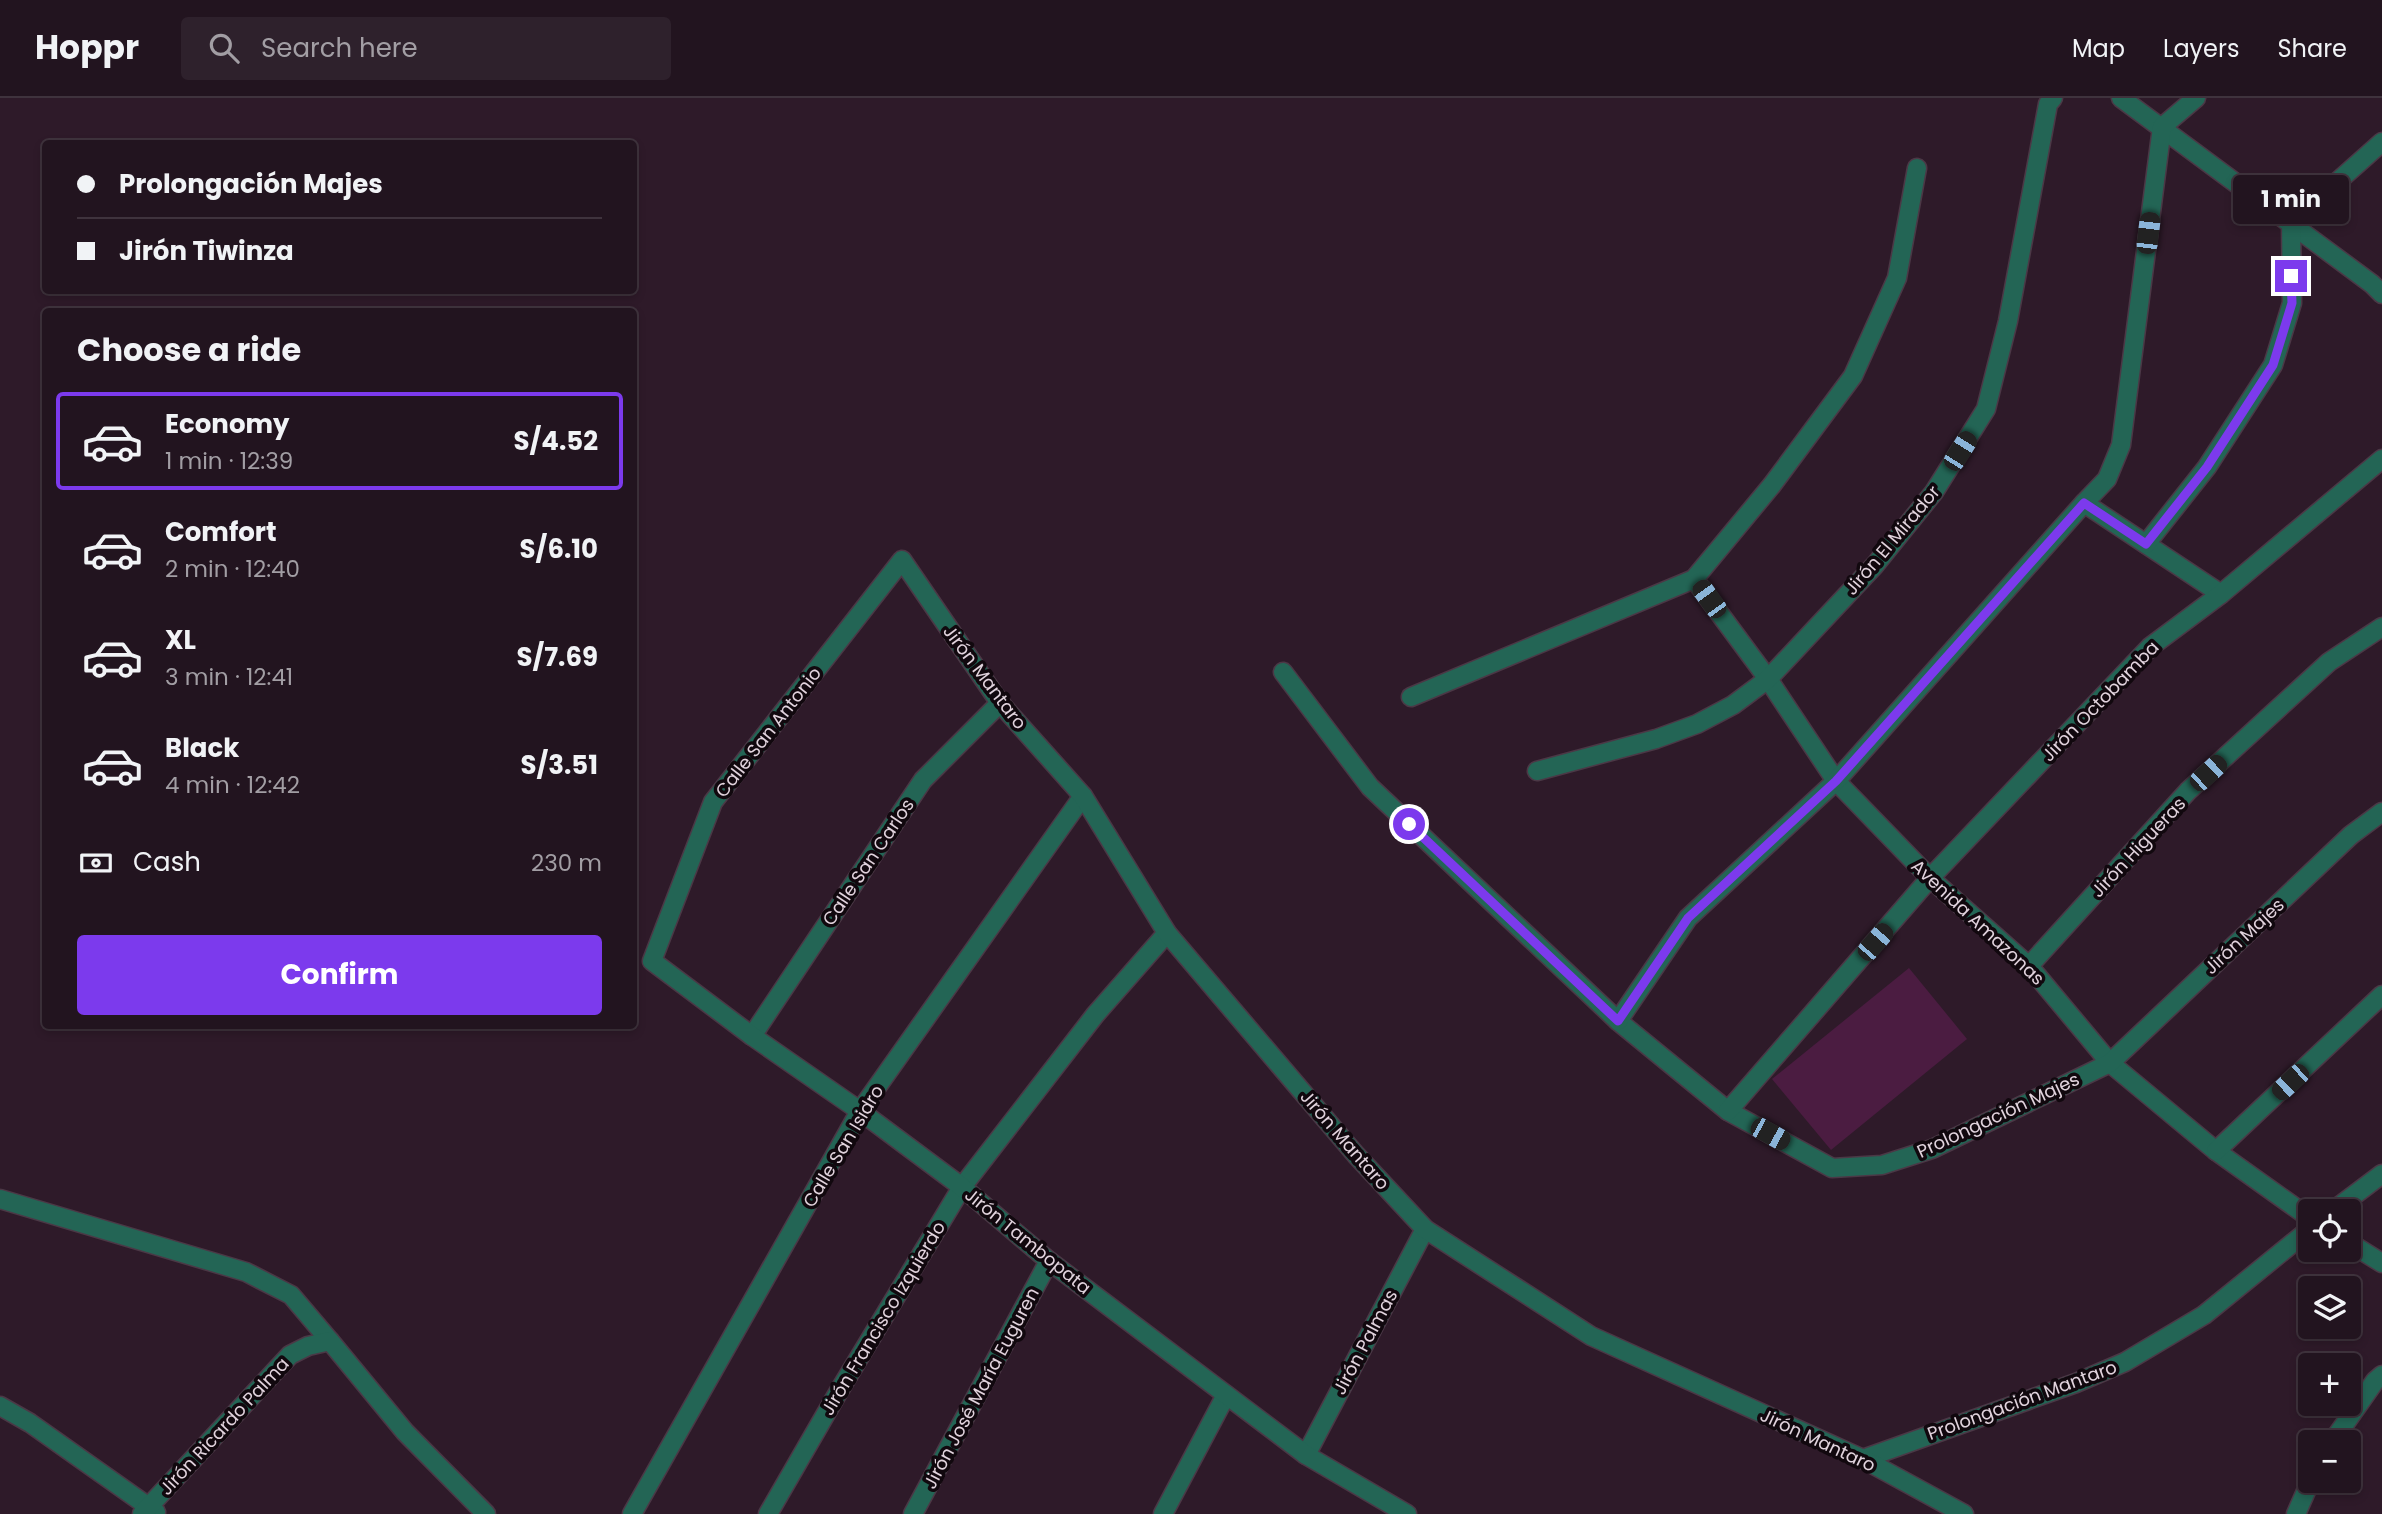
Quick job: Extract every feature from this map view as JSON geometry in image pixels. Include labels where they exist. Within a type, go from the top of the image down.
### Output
[{"type":"street","name":"Jirón El Mirador","points":[[1537,771],[1656,739],[1696,724],[1733,705],[1768,679],[1892,545],[1934,492],[1986,409],[2008,321],[2048,104],[2053,98]]},
{"type":"street","points":[[2121,98],[2379,285]]},
{"type":"street","points":[[1618,1021],[1688,918],[1836,781],[2107,480],[2121,445],[2162,127],[2196,98]]},
{"type":"street","points":[[2146,544],[2207,467],[2273,365],[2292,303],[2291,223],[2382,142]]},
{"type":"street","points":[[1412,698],[1694,579],[1772,485],[1853,376],[1897,278],[1917,168]]},
{"type":"street","name":"Jirón Octobamba","points":[[1728,1111],[1930,878],[2150,647],[2221,594],[2382,459]]},
{"type":"street","points":[[2084,503],[2221,594]]},
{"type":"street","name":"Jirón Mantaro","points":[[902,560],[1000,703],[1083,796],[1167,933],[1356,1155],[1424,1229],[1591,1336],[1863,1460],[1965,1514]]},
{"type":"street","name":"Calle San Antonio","points":[[652,961],[713,802],[902,560]]},
{"type":"street","name":"Avenida Amazonas","points":[[1694,579],[1768,679],[1836,781],[1930,878],[2029,965],[2110,1063],[2217,1151],[2298,1209]]},
{"type":"street","name":"Jirón Higueras","points":[[2029,965],[2188,791],[2329,662],[2382,627]]},
{"type":"street","name":"Prolongación Majes","points":[[1283,673],[1370,787],[1618,1021],[1728,1111],[1832,1168],[1882,1165],[1932,1149],[2110,1063]]},
{"type":"street","name":"Calle San Carlos","points":[[752,1036],[923,780],[1000,703]]},
{"type":"street","name":"Calle San Isidro","points":[[632,1514],[860,1111],[1083,796]]},
{"type":"street","name":"Jirón Majes","points":[[2110,1063],[2351,835],[2382,813]]},
{"type":"street","name":"Jirón Francisco Izquierdo","points":[[768,1514],[962,1187],[1095,1015],[1167,933]]},
{"type":"street","name":"Jirón Tambopata","points":[[652,961],[962,1187],[1049,1261],[1306,1455],[1406,1514]]},
{"type":"street","points":[[2217,1151],[2382,995]]},
{"type":"street","points":[[2349,1199],[2382,1174]]},
{"type":"street","points":[[0,1199],[246,1272],[290,1295],[405,1432],[486,1514]]},
{"type":"street","name":"Jirón Palmas","points":[[1306,1455],[1424,1229]]},
{"type":"street","name":"Prolongación Mantaro","points":[[1863,1460],[2076,1383],[2125,1362],[2204,1315],[2298,1238]]},
{"type":"street","points":[[2361,1250],[2382,1263]]},
{"type":"street","name":"Jirón José María Euguren","points":[[913,1514],[1049,1261]]},
{"type":"street","name":"Jirón Ricardo Palma","points":[[150,1511],[290,1355],[308,1346],[330,1342]]},
{"type":"street","points":[[2340,1430],[2382,1375]]},
{"type":"street","points":[[1163,1514],[1226,1395]]},
{"type":"street","points":[[0,1406],[30,1423],[150,1511]]},
{"type":"street","points":[[2296,1514],[2305,1493]]},
{"type":"shaded area","points":[[1909,968],[1967,1039],[1831,1150],[1772,1079]]},
{"type":"route","points":[[1409,824],[1618,1021],[1688,918],[1836,781],[2084,503],[2146,544],[2207,467],[2273,365],[2292,303],[2291,276]]}]
